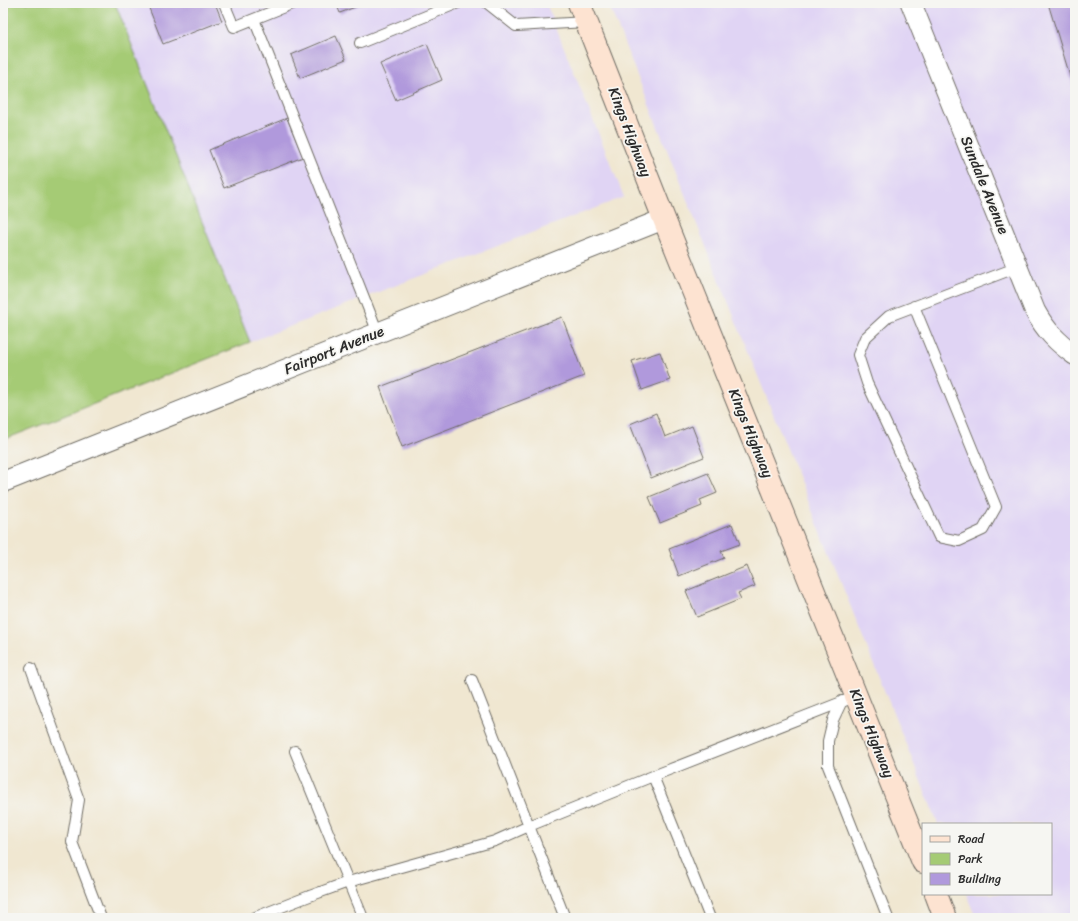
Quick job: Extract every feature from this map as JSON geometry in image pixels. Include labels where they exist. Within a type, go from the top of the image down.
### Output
[{"type":"street","name":"Sundale Avenue","points":[[911,3],[1036,311],[1049,333],[1061,346],[1075,356]]},
{"type":"street","name":"Kings Highway","points":[[583,13],[849,698],[922,860]]},
{"type":"street","name":"Fairport Avenue","points":[[3,482],[664,219]]},
{"type":"street","points":[[936,895],[945,918]]},
{"type":"lane","points":[[224,3],[234,27],[294,3]]},
{"type":"lane","points":[[360,43],[458,3]]},
{"type":"lane","points":[[488,3],[516,26],[583,13]]},
{"type":"lane","points":[[254,19],[378,333]]},
{"type":"lane","points":[[914,306],[996,507],[983,530],[959,541],[939,537],[867,383],[858,355],[865,338],[889,316],[914,306],[1018,267]]},
{"type":"lane","points":[[31,668],[79,800],[72,842],[101,918]]},
{"type":"lane","points":[[472,680],[565,918]]},
{"type":"lane","points":[[253,918],[348,882],[495,840],[849,698]]},
{"type":"lane","points":[[849,698],[833,720],[828,741],[828,766],[888,918]]},
{"type":"lane","points":[[296,751],[363,918]]},
{"type":"lane","points":[[653,776],[710,918]]},
{"type":"shaded area","points":[[115,3],[546,3],[624,197],[250,342]]},
{"type":"shaded area","points":[[608,3],[1075,3],[1075,918],[976,918],[966,895],[1052,895],[1052,823],[938,823]]},
{"type":"green space","points":[[3,3],[115,3],[250,342],[3,440]]},
{"type":"building","points":[[147,3],[215,3],[222,21],[163,44]]},
{"type":"building","points":[[336,3],[365,3],[340,13]]},
{"type":"building","points":[[1048,3],[1075,3],[1075,93]]},
{"type":"building","points":[[336,36],[346,59],[300,78],[291,55]]},
{"type":"building","points":[[427,44],[442,80],[396,100],[380,64]]},
{"type":"building","points":[[287,118],[303,157],[224,188],[209,150]]},
{"type":"building","points":[[562,317],[584,376],[402,447],[380,387]]},
{"type":"building","points":[[660,352],[670,380],[642,390],[632,361]]},
{"type":"building","points":[[656,413],[665,437],[692,426],[704,457],[651,478],[630,424]]},
{"type":"building","points":[[708,473],[717,493],[700,500],[702,506],[660,523],[649,497]]},
{"type":"building","points":[[732,524],[740,544],[721,551],[724,558],[679,576],[669,549]]},
{"type":"building","points":[[747,566],[755,586],[738,593],[741,599],[697,617],[686,591]]}]
